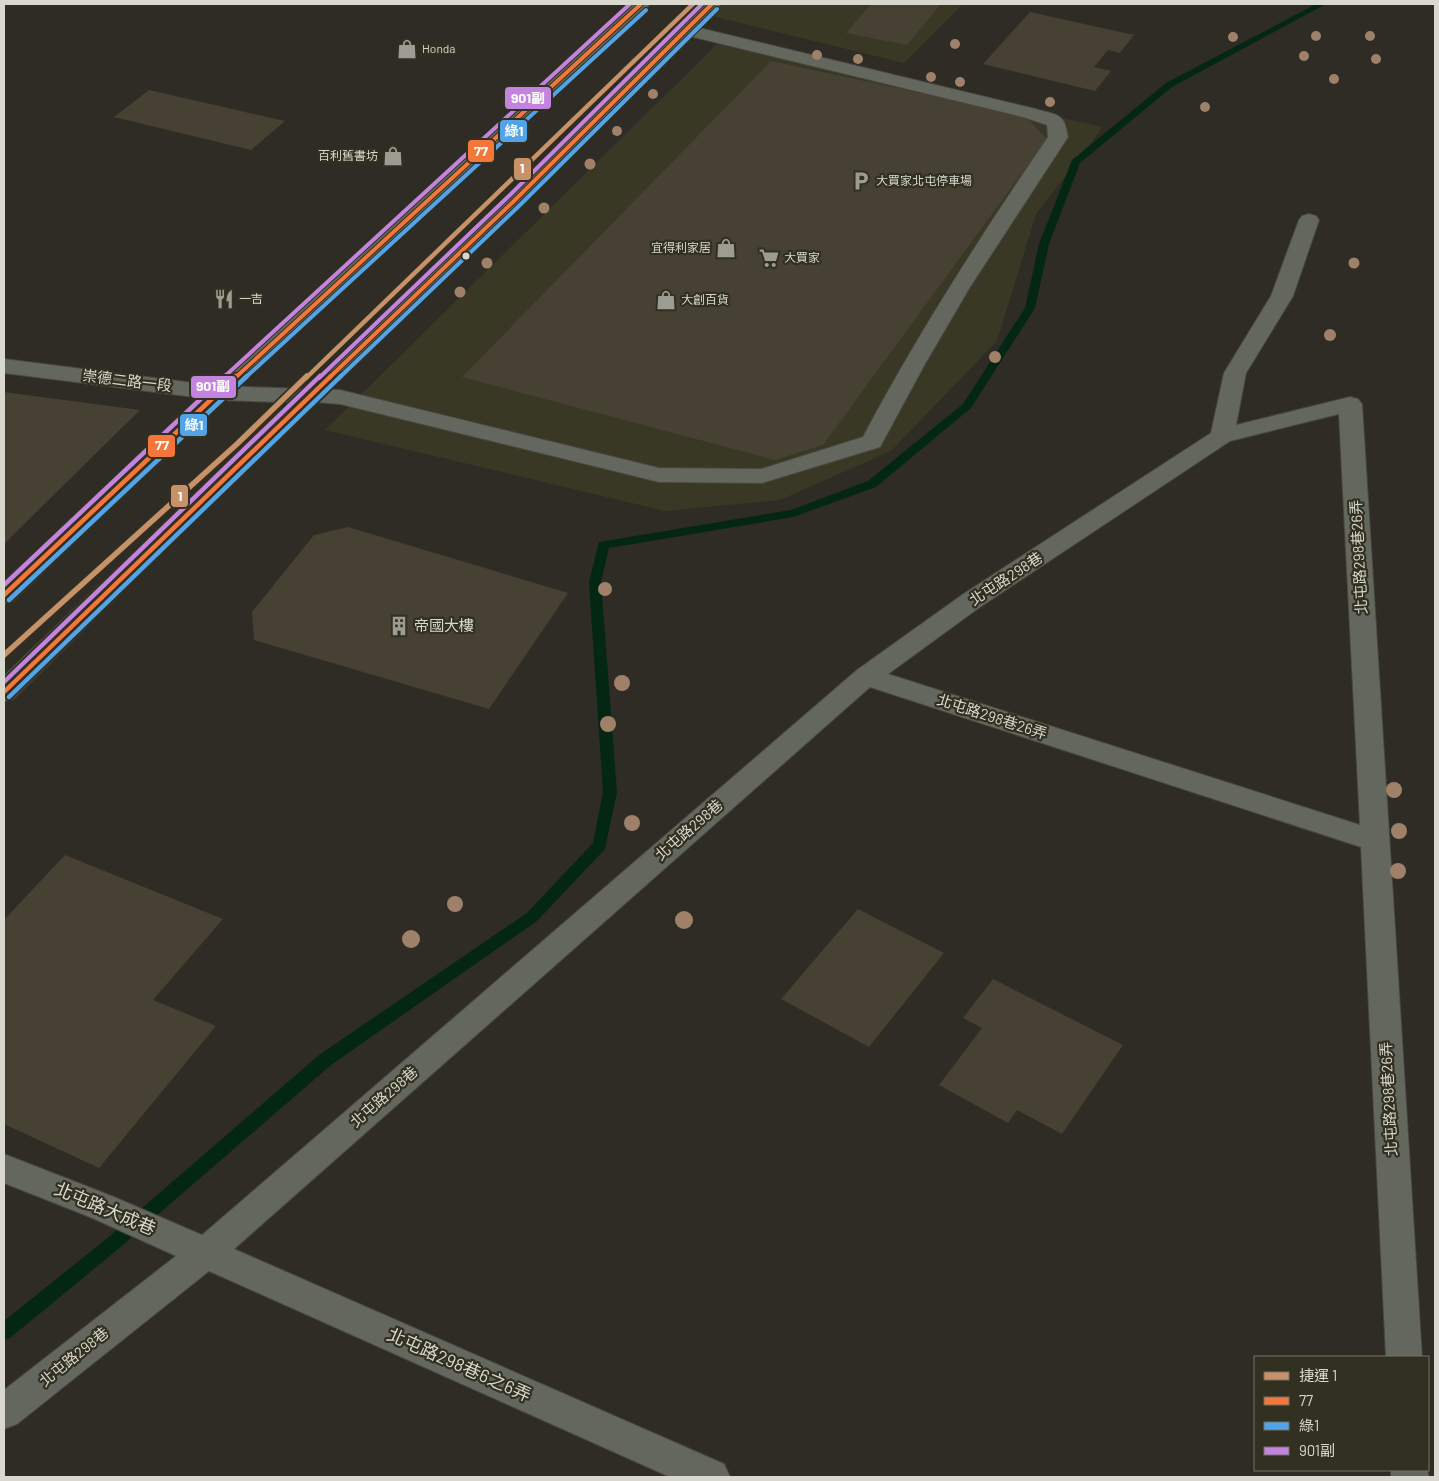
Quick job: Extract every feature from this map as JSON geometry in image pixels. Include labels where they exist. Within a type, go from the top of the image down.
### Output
[{"type":"main road","points":[[4,595],[218,394],[641,4]]},
{"type":"main road","points":[[4,692],[516,199],[712,4]]},
{"type":"street","name":"崇德二路一段","points":[[4,366],[178,387],[218,394],[340,397],[659,475],[762,476],[872,442],[907,375],[993,233],[1058,136],[1056,122],[1029,113],[687,30]]},
{"type":"street","points":[[1222,436],[1235,373],[1282,296],[1309,220]]},
{"type":"street","name":"北屯路298巷26弄","points":[[1222,436],[1350,404],[1404,1356]]},
{"type":"street","name":"北屯路298巷","points":[[4,1412],[206,1253],[866,676],[971,601],[1222,436]]},
{"type":"street","name":"北屯路298巷26弄","points":[[866,676],[1375,841]]},
{"type":"street","name":"北屯路大成巷","points":[[4,1168],[102,1207],[206,1253]]},
{"type":"street","name":"北屯路298巷6之6弄","points":[[206,1253],[712,1477]]},
{"type":"shaded area","points":[[721,4],[963,4],[904,63],[708,15]]},
{"type":"shaded area","points":[[717,44],[1103,127],[1036,214],[997,341],[891,451],[780,500],[665,511],[325,430]]},
{"type":"building","points":[[871,4],[941,4],[907,45],[846,33]]},
{"type":"building","points":[[1030,12],[1134,35],[1120,53],[1108,50],[1094,67],[1111,71],[1095,91],[983,64]]},
{"type":"building","name":"大買家","points":[[771,61],[1024,115],[1047,139],[823,445],[775,460],[462,377]]},
{"type":"building","points":[[149,90],[285,121],[251,150],[114,117]]},
{"type":"building","points":[[4,392],[140,410],[4,544]]},
{"type":"building","name":"帝國大樓","points":[[348,527],[568,593],[489,709],[254,640],[252,612],[314,535]]},
{"type":"building","points":[[65,855],[223,919],[153,1000],[216,1026],[99,1168],[4,1124],[4,920]]},
{"type":"building","points":[[858,909],[944,953],[869,1047],[781,999]]},
{"type":"building","points":[[993,979],[1123,1045],[1062,1134],[1017,1110],[1008,1123],[939,1085],[982,1028],[963,1018]]},
{"type":"waterway","points":[[4,1332],[111,1245],[325,1060],[532,917],[600,845],[610,792],[595,582],[603,545],[793,513],[872,484],[967,406],[1030,308],[1044,244],[1076,162],[1169,85],[1322,4]]},
{"type":"metro line","name":"1","points":[[4,655],[237,444],[693,4]]},
{"type":"transit line","name":"901副","points":[[4,585],[188,410],[630,4]]},
{"type":"transit line","name":"77","points":[[4,595],[193,416],[641,4]]},
{"type":"transit line","name":"901副","points":[[4,682],[143,546],[511,194],[702,4]]},
{"type":"transit line","name":"77","points":[[4,692],[148,551],[516,199],[712,4]]},
{"type":"transit line","name":"綠1","points":[[9,697],[153,556],[521,204],[717,9]]},
{"type":"transit line","name":"綠1","points":[[9,600],[198,421],[646,10]]},
{"type":"place","name":"Honda","points":[[407,49]]},
{"type":"place","name":"百利舊書坊","points":[[393,156]]},
{"type":"place","name":"大買家北屯停車場","points":[[861,181]]},
{"type":"place","name":"宜得利家居","points":[[726,248]]},
{"type":"place","name":"大買家","points":[[769,258]]},
{"type":"place","name":"一吉","points":[[224,299]]},
{"type":"place","name":"大創百貨","points":[[666,300]]},
{"type":"place","name":"帝國大樓","points":[[399,626]]}]
